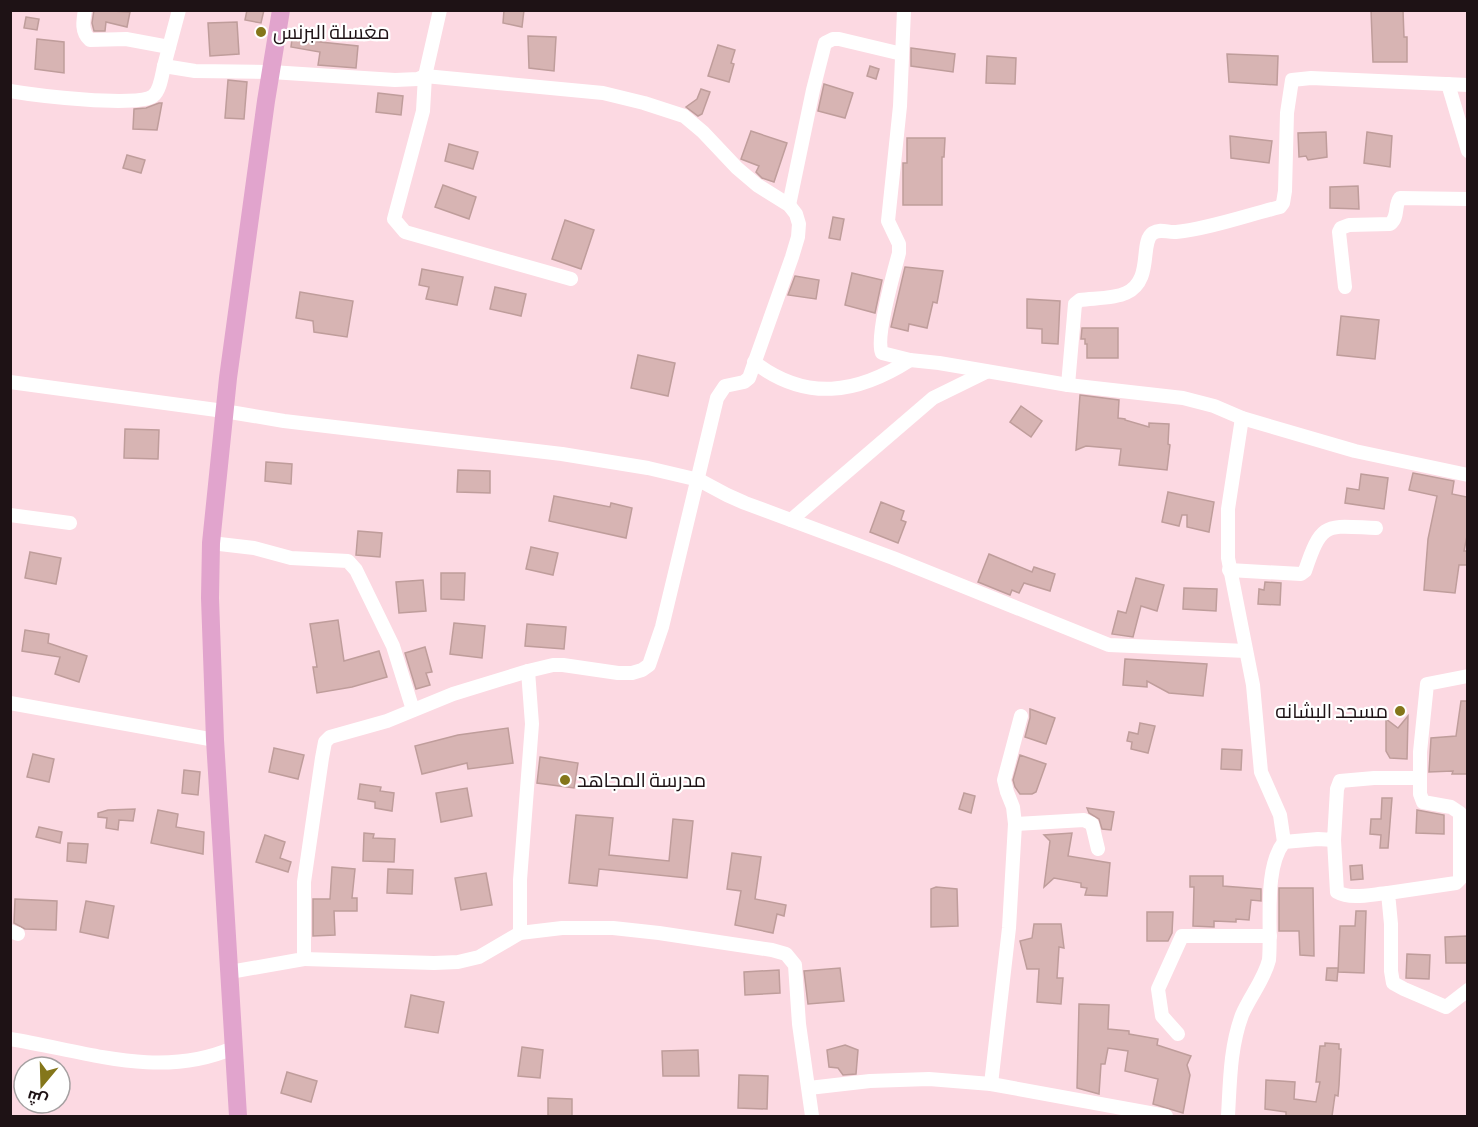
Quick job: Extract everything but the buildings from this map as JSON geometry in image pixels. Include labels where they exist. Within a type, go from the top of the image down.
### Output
[{"type":"main road","points":[[238,1116],[215,740],[210,598],[211,543],[224,411],[270,72],[281,10]]},
{"type":"street","points":[[85,10],[83,25],[85,35],[90,39],[126,39],[169,47]]},
{"type":"street","points":[[10,91],[45,97],[135,101],[152,98],[164,66],[179,10]]},
{"type":"street","points":[[440,10],[425,76],[423,111],[394,219],[405,232],[415,236],[571,279]]},
{"type":"street","points":[[904,10],[898,125],[888,221],[899,244],[899,253],[880,347],[886,355],[1068,385],[1183,398],[1355,451],[1411,465],[1467,475]]},
{"type":"street","points":[[789,205],[825,43],[839,39],[902,54]]},
{"type":"street","points":[[164,66],[195,71],[270,72],[403,80],[425,76],[603,93],[669,110],[691,121],[736,168],[789,205],[796,214],[799,224],[798,237],[748,378],[744,382],[725,386],[720,391],[704,445],[699,480],[663,627],[649,665],[642,670],[625,673],[553,665],[453,694],[387,721],[330,737],[325,742],[305,872],[304,959]]},
{"type":"street","points":[[1068,385],[1075,304],[1080,300],[1127,293],[1137,285],[1142,276],[1151,235],[1156,231],[1176,232],[1280,207],[1286,191],[1287,113],[1292,80],[1311,78],[1467,85]]},
{"type":"street","points":[[1448,84],[1467,151]]},
{"type":"street","points":[[1345,287],[1339,232],[1341,228],[1348,225],[1390,224],[1395,217],[1400,198],[1467,199]]},
{"type":"street","points":[[754,362],[777,377],[820,390],[867,383],[910,360]]},
{"type":"street","points":[[791,520],[933,398],[987,372]]},
{"type":"street","points":[[10,382],[284,421],[562,454],[648,468],[699,480],[727,495],[935,574],[1109,645],[1246,651]]},
{"type":"street","points":[[1228,1116],[1233,1044],[1243,1013],[1267,969],[1272,871],[1275,856],[1284,842],[1280,815],[1261,772],[1256,707],[1229,570],[1228,508],[1242,418]]},
{"type":"street","points":[[10,514],[70,523]]},
{"type":"street","points":[[1229,570],[1301,574],[1305,571],[1317,538],[1324,532],[1339,527],[1376,528]]},
{"type":"street","points":[[211,543],[254,548],[291,558],[348,561],[356,570],[393,646],[414,710]]},
{"type":"street","points":[[520,933],[520,880],[532,724],[528,671]]},
{"type":"street","points":[[1420,778],[1340,781],[1337,789],[1334,840],[1338,892],[1343,895],[1359,896],[1388,893],[1456,883],[1460,879],[1460,813],[1451,807],[1423,802],[1420,795],[1420,778],[1420,752],[1427,684],[1467,676]]},
{"type":"street","points":[[10,703],[215,740]]},
{"type":"street","points":[[991,1084],[1009,928],[1015,824],[1013,807],[1004,780],[1021,716]]},
{"type":"street","points":[[1015,824],[1084,820],[1092,824],[1098,849]]},
{"type":"street","points":[[1284,842],[1334,840]]},
{"type":"street","points":[[1388,893],[1393,982],[1446,1007],[1467,990]]},
{"type":"street","points":[[230,972],[304,959],[458,962],[479,957],[520,933],[562,928],[613,928],[757,947],[786,954],[795,965],[799,1024],[812,1116]]},
{"type":"street","points":[[1178,1034],[1162,1017],[1158,989],[1182,936],[1270,936]]},
{"type":"street","points":[[10,1039],[137,1062],[192,1061],[233,1048]]},
{"type":"street","points":[[809,1088],[870,1081],[928,1079],[991,1084],[1166,1116]]},
{"type":"place","name":"مغسلة البرنس","points":[[261,32]]},
{"type":"place","name":"مسجد البشانه","points":[[1400,711]]},
{"type":"place","name":"مدرسة المجاهد","points":[[565,780]]}]
